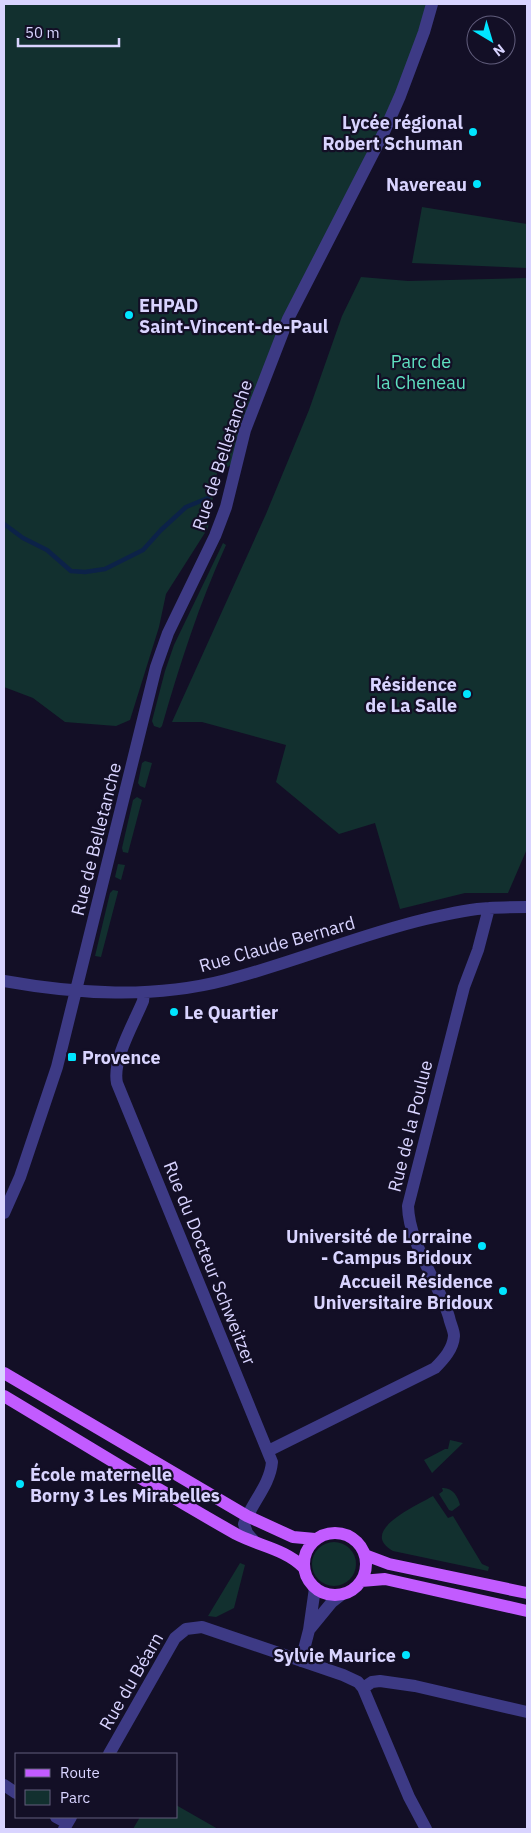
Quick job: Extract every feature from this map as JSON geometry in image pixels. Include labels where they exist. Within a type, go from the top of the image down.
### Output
[{"type":"main road","points":[[4,1373],[247,1516],[293,1537],[315,1539],[333,1532],[343,1533],[352,1537],[359,1543],[365,1555],[365,1573],[356,1587],[341,1595],[323,1593],[315,1588],[305,1575],[303,1567],[304,1556],[308,1547],[315,1539]]},
{"type":"main road","points":[[4,1396],[233,1532],[254,1542],[286,1553],[303,1567]]},
{"type":"main road","points":[[124,1467],[135,1450]]},
{"type":"main road","points":[[365,1555],[389,1564],[527,1593]]},
{"type":"main road","points":[[361,1581],[384,1579],[527,1611]]},
{"type":"street","name":"Rue de Belletanche","points":[[4,1213],[34,1139],[56,1067],[156,667],[168,633],[215,536],[226,506],[246,430],[288,319],[384,132],[417,50],[432,4]]},
{"type":"street","name":"Rue Claude Bernard","points":[[4,981],[52,989],[125,994],[144,993],[226,980],[402,925],[450,914],[488,908],[527,907]]},
{"type":"street","name":"Rue de la Poulue","points":[[268,1450],[435,1368],[448,1356],[454,1335],[446,1309],[412,1231],[408,1216],[408,1206],[464,987],[478,950],[488,908]]},
{"type":"street","name":"Rue du Docteur Schweitzer","points":[[144,993],[140,1008],[118,1061],[115,1075],[272,1462],[269,1480],[247,1516]]},
{"type":"street","points":[[247,1516],[244,1524],[247,1533],[254,1542]]},
{"type":"street","points":[[315,1588],[309,1630],[301,1661],[352,1678],[364,1688],[409,1797],[426,1829]]},
{"type":"street","points":[[309,1630],[332,1602],[341,1595]]},
{"type":"street","name":"Rue du Béarn","points":[[110,1753],[175,1638],[186,1628],[202,1627],[301,1661]]},
{"type":"street","points":[[364,1688],[372,1682],[380,1681],[415,1686],[527,1712]]},
{"type":"street","points":[[4,1785],[15,1791]]},
{"type":"green space","points":[[4,4],[432,4],[400,96],[306,281],[238,461],[217,473],[208,528],[166,594],[159,627],[130,720],[116,726],[65,722],[33,698],[4,687]]},
{"type":"green space","points":[[422,207],[527,224],[527,268],[412,263]]},
{"type":"green space","name":"Parc de la Cheneau","points":[[361,277],[408,281],[527,278],[527,849],[508,893],[465,893],[400,909],[375,823],[339,834],[276,782],[286,745],[202,722],[172,722],[266,514],[309,410],[342,316]]},
{"type":"green space","points":[[223,543],[226,545],[207,589],[191,634],[162,726],[160,728],[154,726],[152,721],[174,645]]},
{"type":"green space","points":[[145,761],[152,763],[145,788],[138,783],[142,763]]},
{"type":"green space","points":[[137,797],[142,800],[128,853],[123,852],[122,848],[133,800]]},
{"type":"green space","points":[[118,864],[125,865],[121,880],[115,877]]},
{"type":"green space","points":[[113,890],[118,892],[101,957],[95,956],[110,893]]},
{"type":"green space","points":[[450,1440],[463,1443],[432,1473],[424,1460],[448,1449]]},
{"type":"green space","points":[[442,1488],[449,1489],[458,1498],[460,1505],[452,1511],[449,1510],[439,1494],[443,1491]]},
{"type":"green space","points":[[433,1496],[448,1518],[453,1516],[482,1564],[489,1567],[488,1571],[393,1551],[384,1543],[382,1535],[386,1527],[394,1519]]},
{"type":"green space","points":[[338,1542],[350,1548],[355,1555],[355,1573],[350,1580],[343,1585],[330,1586],[322,1583],[315,1576],[312,1560],[315,1552],[322,1545]]},
{"type":"green space","points":[[240,1563],[245,1565],[234,1608],[216,1617],[208,1616]]},
{"type":"green space","points":[[178,1806],[218,1829],[133,1829],[139,1818],[178,1818]]},
{"type":"waterway","points":[[4,524],[23,538],[47,550],[71,571],[85,572],[105,569],[143,550],[186,507],[208,498]]},
{"type":"place","name":"Lycée régional Robert Schuman","points":[[473,132]]},
{"type":"place","name":"Navereau","points":[[477,184]]},
{"type":"place","name":"EHPAD Saint-Vincent-de-Paul","points":[[129,315]]},
{"type":"place","name":"Résidence de La Salle","points":[[467,694]]},
{"type":"place","name":"Le Quartier","points":[[174,1012]]},
{"type":"place","name":"Provence","points":[[72,1057]]},
{"type":"place","name":"Université de Lorraine - Campus Bridoux","points":[[482,1246]]},
{"type":"place","name":"Accueil Résidence Universitaire Bridoux","points":[[503,1291]]},
{"type":"place","name":"École maternelle Borny 3 Les Mirabelles","points":[[20,1484]]},
{"type":"place","name":"Sylvie Maurice","points":[[406,1655]]}]
